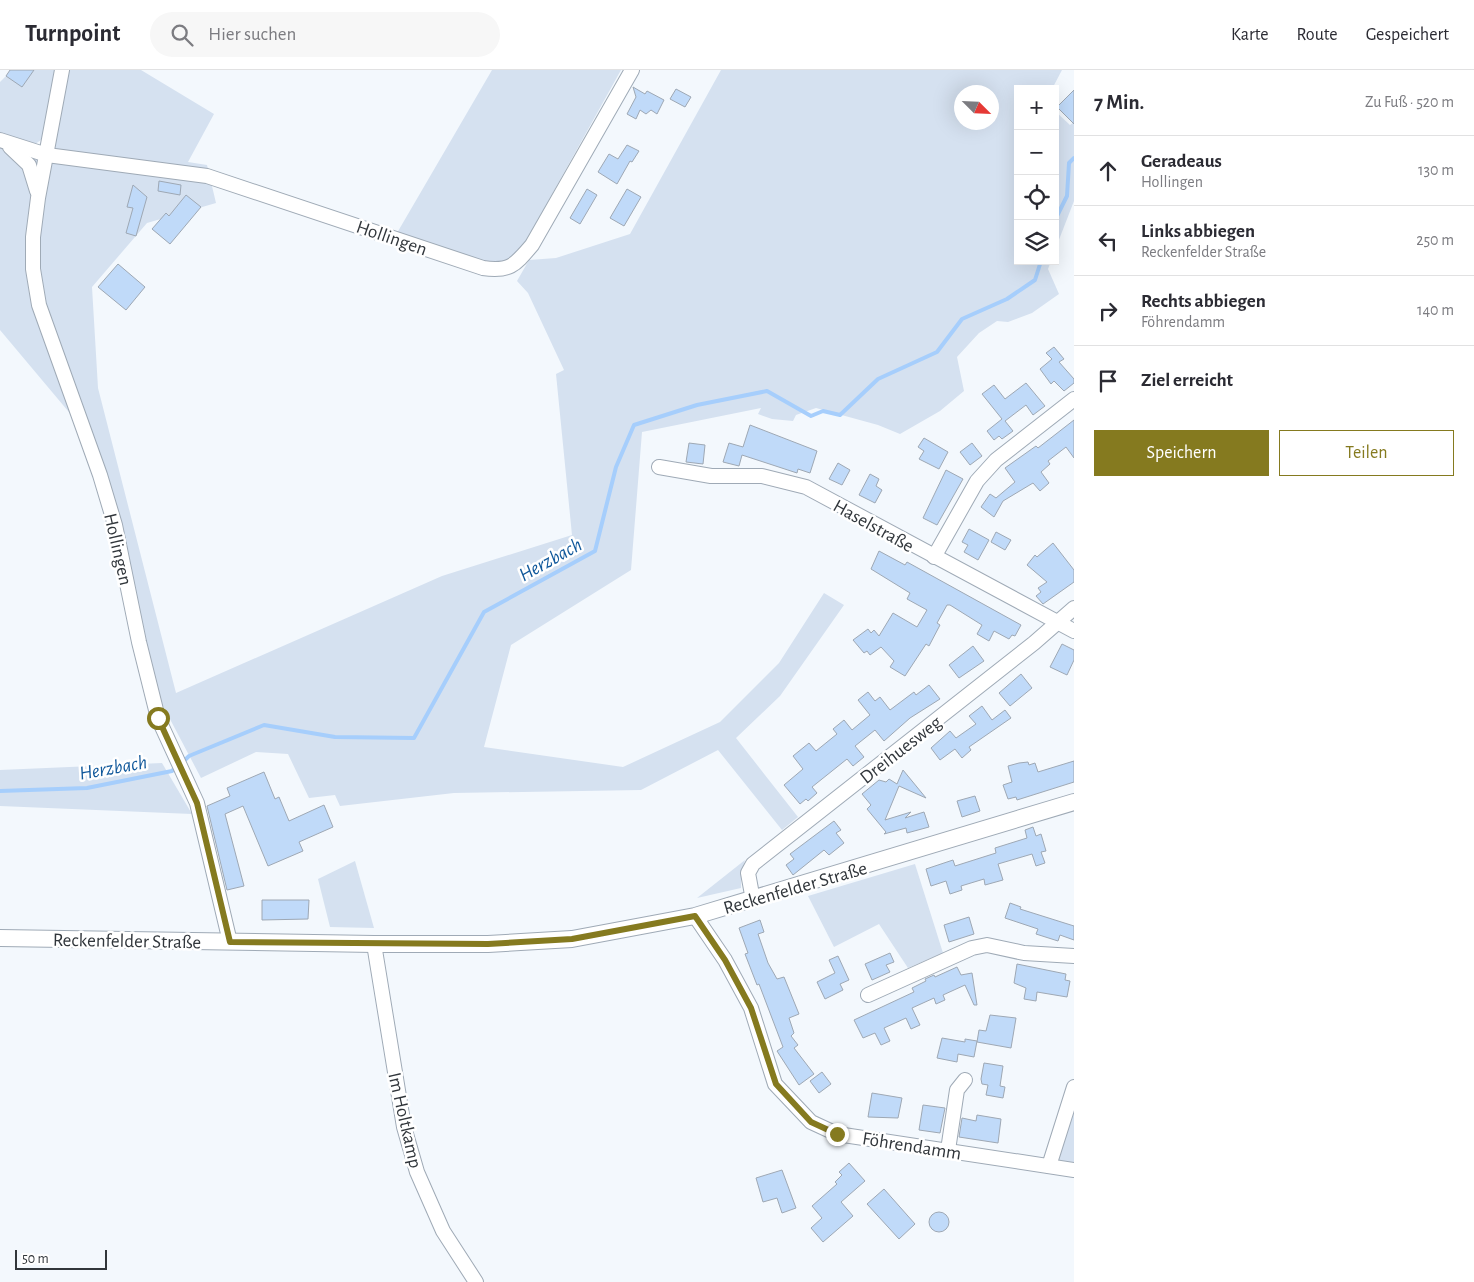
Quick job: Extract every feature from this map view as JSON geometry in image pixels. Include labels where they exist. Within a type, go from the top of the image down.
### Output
[{"type":"street","name":"Hollingen","points":[[62,70],[38,198],[33,269],[39,305],[100,475],[115,526],[139,642],[158,718],[197,803],[230,942]]},
{"type":"street","name":"Hollingen","points":[[3,141],[47,154],[207,176],[483,268],[501,271],[517,263],[532,245],[632,70]]},
{"type":"street","points":[[3,141],[29,165],[38,198]]},
{"type":"street","points":[[934,557],[977,481],[996,460],[1074,399]]},
{"type":"street","name":"Haselstraße","points":[[658,467],[711,476],[762,476],[806,487],[1074,631]]},
{"type":"street","name":"Dreihuesweg","points":[[753,900],[748,873],[753,864],[1034,643],[1074,608]]},
{"type":"street","name":"Reckenfelder Straße","points":[[0,938],[374,944],[488,944],[572,939],[695,916],[1074,802]]},
{"type":"street","name":"Föhrendamm","points":[[695,916],[740,985],[751,1008],[776,1084],[792,1104],[811,1122],[837,1134],[1074,1170]]},
{"type":"street","name":"Im Holtkamp","points":[[374,944],[404,1127],[417,1172],[443,1230],[476,1282]]},
{"type":"street","points":[[868,995],[972,948],[987,945],[1024,953],[1074,956]]},
{"type":"street","points":[[948,1150],[957,1090],[965,1080]]},
{"type":"street","points":[[1049,1166],[1074,1087]]},
{"type":"shaded area","points":[[34,70],[57,70],[43,134],[41,140],[32,146],[0,136],[0,82],[6,76]]},
{"type":"shaded area","points":[[67,70],[141,70],[214,114],[188,162],[207,165],[216,203],[147,223],[92,287],[98,388],[176,693],[442,576],[572,535],[556,374],[564,370],[528,293],[517,281],[529,260],[556,258],[630,234],[721,70],[1062,70],[1054,85],[1014,85],[1014,265],[1050,265],[1048,269],[1059,294],[1032,313],[1008,322],[997,321],[979,333],[957,357],[964,391],[940,411],[900,434],[878,425],[816,408],[796,415],[793,421],[772,419],[758,414],[761,408],[642,432],[631,570],[511,645],[484,747],[623,767],[720,722],[779,663],[824,593],[844,605],[780,696],[736,738],[798,817],[782,830],[718,750],[641,790],[454,793],[340,806],[335,795],[309,798],[288,754],[256,752],[201,778],[161,702],[118,528],[89,436],[0,330],[0,137],[51,158]]},
{"type":"shaded area","points":[[492,70],[621,70],[526,241],[512,258],[501,264],[491,264],[464,258],[397,233]]},
{"type":"shaded area","points":[[1059,115],[1070,125],[1074,122],[1074,201],[1059,240]]},
{"type":"shaded area","points":[[162,763],[192,814],[0,806],[0,770]]},
{"type":"shaded area","points":[[745,860],[741,874],[741,888],[697,898]]},
{"type":"shaded area","points":[[355,861],[374,928],[330,927],[318,879]]},
{"type":"shaded area","points":[[915,864],[943,953],[908,968],[879,924],[834,947],[808,896]]},
{"type":"shaded area","points":[[1074,1108],[1074,1165],[1056,1162]]},
{"type":"building","points":[[10,70],[34,70],[22,87],[6,76]]},
{"type":"building","points":[[633,87],[645,94],[647,91],[664,100],[657,114],[651,110],[646,114],[640,110],[636,119],[627,114],[636,97]]},
{"type":"building","points":[[676,89],[691,97],[685,107],[670,99]]},
{"type":"building","points":[[1074,90],[1074,124],[1059,109],[1059,105]]},
{"type":"building","points":[[627,145],[639,151],[632,162],[630,161],[617,184],[598,172],[609,154],[618,159]]},
{"type":"building","points":[[159,181],[181,185],[180,195],[158,191]]},
{"type":"building","points":[[133,185],[147,197],[136,236],[126,233],[133,208],[127,207]]},
{"type":"building","points":[[587,189],[597,195],[580,224],[570,218]]},
{"type":"building","points":[[627,189],[641,197],[624,226],[610,218]]},
{"type":"building","points":[[186,195],[201,207],[170,244],[152,229],[166,213],[169,216]]},
{"type":"building","points":[[118,264],[145,287],[126,310],[98,287]]},
{"type":"building","points":[[1054,347],[1064,359],[1059,362],[1074,379],[1074,383],[1064,391],[1054,381],[1051,384],[1040,369],[1052,359],[1046,353]]},
{"type":"building","points":[[1026,383],[1045,406],[1033,415],[1026,405],[1005,421],[1013,431],[1002,439],[999,436],[994,440],[987,431],[1002,419],[982,394],[994,385],[1005,399]]},
{"type":"building","points":[[1074,420],[1074,458],[1066,447],[1048,461],[1050,464],[1041,472],[1049,483],[1040,491],[1033,483],[1003,501],[994,517],[981,507],[990,494],[996,498],[1015,482],[1005,468],[1036,446],[1038,448]]},
{"type":"building","points":[[750,425],[817,451],[810,473],[798,469],[797,473],[742,455],[739,466],[723,462],[729,443],[743,447]]},
{"type":"building","points":[[924,438],[948,452],[939,469],[919,459],[924,451],[918,447]]},
{"type":"building","points":[[689,443],[705,445],[703,464],[686,462]]},
{"type":"building","points":[[972,443],[982,456],[970,465],[960,452]]},
{"type":"building","points":[[838,463],[850,470],[842,485],[829,479]]},
{"type":"building","points":[[946,470],[963,479],[937,525],[923,518]]},
{"type":"building","points":[[870,474],[879,479],[876,486],[882,490],[875,503],[859,495]]},
{"type":"building","points":[[969,529],[989,540],[978,560],[964,552],[968,545],[962,542]]},
{"type":"building","points":[[996,532],[1011,540],[1005,550],[991,542]]},
{"type":"building","points":[[1053,543],[1074,570],[1074,582],[1043,604],[1036,596],[1041,592],[1038,588],[1047,582],[1027,565],[1035,555],[1037,557]]},
{"type":"building","points":[[879,551],[905,565],[907,562],[1021,625],[1015,636],[1012,635],[1009,639],[994,631],[989,641],[977,634],[982,625],[947,605],[937,623],[940,625],[929,646],[926,644],[905,676],[890,667],[894,661],[881,647],[870,655],[867,651],[864,653],[853,640],[868,629],[871,633],[874,630],[879,636],[893,613],[917,627],[927,610],[907,599],[910,593],[871,569]]},
{"type":"building","points":[[1062,644],[1074,650],[1074,660],[1067,675],[1050,667]]},
{"type":"building","points":[[973,646],[984,661],[959,678],[949,665]]},
{"type":"building","points":[[1021,674],[1032,688],[1010,706],[999,693]]},
{"type":"building","points":[[929,685],[940,699],[910,718],[884,741],[875,730],[855,746],[864,757],[853,766],[847,759],[812,787],[817,793],[808,801],[806,799],[800,804],[784,785],[803,769],[793,756],[809,743],[816,751],[837,734],[833,729],[844,720],[852,730],[870,715],[858,700],[868,692],[875,701],[880,697],[890,710],[914,692],[916,695]]},
{"type":"building","points":[[982,706],[992,720],[1005,710],[1011,718],[969,747],[971,750],[962,758],[955,749],[940,760],[931,748],[950,731],[956,738],[976,724],[969,716]]},
{"type":"building","points":[[1074,761],[1074,782],[1017,800],[1016,797],[1008,799],[1003,785],[1012,782],[1008,766],[1028,762],[1029,765],[1035,763],[1038,772]]},
{"type":"building","points":[[903,770],[926,798],[899,786],[885,820],[911,812],[905,818],[924,812],[929,827],[907,833],[906,828],[884,834],[886,832],[867,809],[871,805],[862,794],[879,780],[886,782],[889,779],[897,784]]},
{"type":"building","points":[[264,772],[275,799],[279,797],[289,821],[324,805],[333,827],[299,842],[303,851],[268,866],[243,806],[225,814],[244,886],[227,890],[207,806],[230,796],[227,788]]},
{"type":"building","points":[[975,796],[980,811],[962,817],[957,801]]},
{"type":"building","points":[[834,821],[841,830],[836,833],[844,843],[829,855],[824,850],[793,875],[786,865],[794,859],[790,854]]},
{"type":"building","points":[[1033,827],[1036,836],[1041,834],[1046,851],[1041,852],[1045,863],[1036,866],[1032,854],[998,864],[1003,880],[985,885],[984,879],[961,886],[962,890],[950,894],[946,881],[931,886],[926,869],[953,860],[955,866],[996,853],[995,848],[1027,838],[1025,830]]},
{"type":"building","points":[[262,900],[309,900],[308,919],[262,920]]},
{"type":"building","points":[[1010,903],[1021,907],[1020,909],[1074,926],[1074,940],[1060,935],[1058,941],[1036,934],[1038,929],[1005,918]]},
{"type":"building","points":[[969,917],[974,934],[949,942],[944,925]]},
{"type":"building","points":[[760,920],[764,932],[758,934],[768,963],[777,979],[784,977],[799,1014],[789,1018],[794,1033],[791,1036],[798,1045],[794,1048],[814,1074],[799,1085],[777,1051],[783,1047],[759,984],[757,985],[745,954],[748,953],[739,928]]},
{"type":"building","points":[[890,953],[894,962],[886,965],[890,972],[872,980],[865,964]]},
{"type":"building","points":[[838,956],[849,980],[840,984],[843,990],[825,999],[817,982],[835,973],[829,960]]},
{"type":"building","points":[[1017,964],[1066,974],[1065,980],[1070,981],[1067,997],[1037,992],[1036,1001],[1024,999],[1026,988],[1014,983]]},
{"type":"building","points":[[957,967],[961,975],[972,973],[977,1005],[974,1005],[965,985],[943,995],[945,1000],[936,1004],[934,998],[912,1008],[920,1025],[911,1029],[906,1018],[884,1028],[890,1041],[881,1045],[875,1033],[863,1038],[854,1020],[914,992],[912,988],[926,981],[925,979],[934,975],[935,977]]},
{"type":"building","points":[[990,1015],[1016,1018],[1011,1048],[977,1042],[979,1030],[986,1031]]},
{"type":"building","points":[[942,1038],[965,1042],[965,1039],[977,1041],[974,1057],[958,1054],[957,1062],[937,1058]]},
{"type":"building","points":[[984,1063],[1003,1066],[1000,1086],[1005,1087],[1003,1098],[986,1095],[988,1085],[982,1084],[981,1079]]},
{"type":"building","points":[[822,1072],[831,1084],[819,1093],[810,1081]]},
{"type":"building","points":[[872,1093],[902,1098],[898,1118],[868,1117]]},
{"type":"building","points":[[923,1105],[945,1108],[940,1133],[919,1130]]},
{"type":"building","points":[[977,1115],[1001,1119],[998,1143],[959,1137],[962,1118],[976,1121]]},
{"type":"building","points":[[849,1163],[865,1181],[841,1202],[853,1216],[823,1242],[811,1228],[822,1218],[812,1206],[837,1184],[835,1182],[842,1175],[839,1172]]},
{"type":"building","points":[[782,1170],[796,1208],[782,1213],[777,1198],[763,1202],[756,1178]]},
{"type":"building","points":[[884,1189],[915,1224],[899,1239],[867,1204]]},
{"type":"building","points":[[935,1212],[943,1212],[949,1218],[949,1226],[943,1232],[935,1232],[929,1226],[929,1218]]},
{"type":"waterway","name":"Herzbach","points":[[1059,212],[1067,196],[1069,163],[1074,158]]},
{"type":"waterway","name":"Herzbach","points":[[182,763],[189,756],[264,725],[335,737],[414,738],[484,612],[595,551],[616,467],[634,425],[697,405],[767,391],[811,416],[823,411],[840,415],[878,379],[937,352],[962,319],[1007,299],[1035,280],[1040,265]]},
{"type":"waterway","name":"Herzbach","points":[[0,791],[87,788],[172,771],[176,767]]},
{"type":"route","points":[[158,718],[171,750],[186,777],[197,803],[230,942],[488,944],[572,939],[630,930],[695,916],[740,985],[751,1008],[764,1054],[776,1084],[792,1104],[811,1122],[837,1134]]}]
